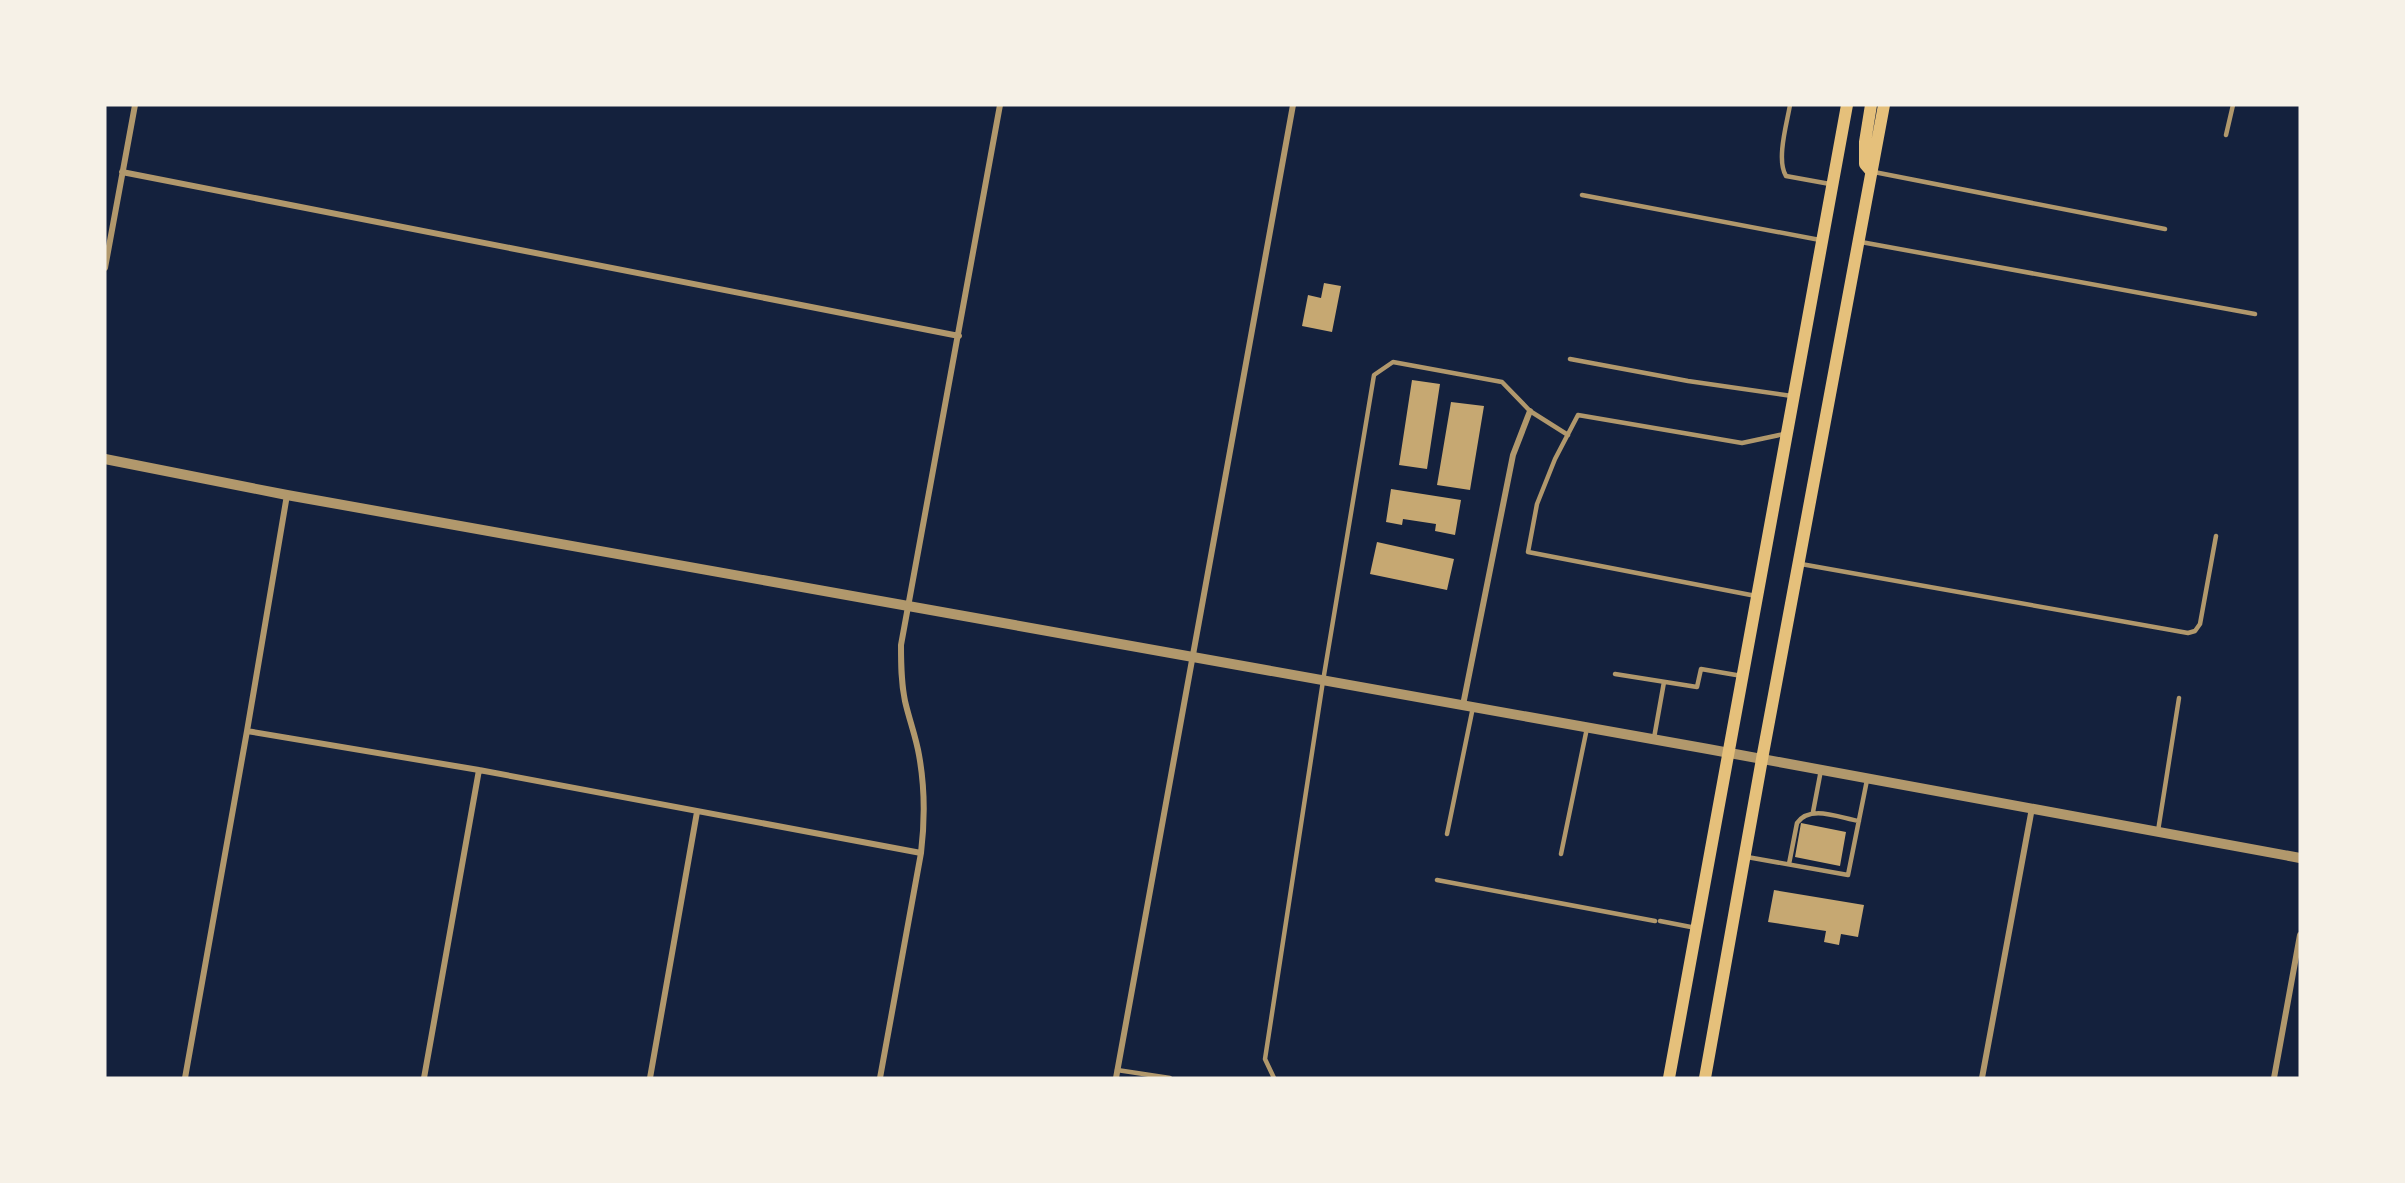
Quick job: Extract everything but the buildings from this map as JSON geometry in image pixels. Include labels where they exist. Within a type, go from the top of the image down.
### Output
[{"type":"main road","points":[[1669,1078],[1847,105]]},
{"type":"main road","points":[[1870,105],[1865,142],[1865,164],[1871,171]]},
{"type":"main road","points":[[1705,1078],[1884,105]]},
{"type":"street","points":[[105,268],[135,105]]},
{"type":"street","points":[[880,1078],[921,853],[924,822],[924,785],[919,753],[905,702],[901,674],[901,645],[1000,105]]},
{"type":"street","points":[[1116,1078],[1293,106],[1285,105]]},
{"type":"street","points":[[122,171],[959,336]]},
{"type":"street","points":[[1468,706],[1513,455],[1530,411]]},
{"type":"street","points":[[105,459],[287,495],[1762,759],[2300,858]]},
{"type":"street","points":[[185,1078],[248,731],[287,495]]},
{"type":"street","points":[[248,731],[479,770],[921,853]]},
{"type":"street","points":[[424,1078],[479,770]]},
{"type":"street","points":[[1982,1078],[2032,808]]},
{"type":"street","points":[[650,1078],[697,812]]},
{"type":"street","points":[[2274,1078],[2300,935]]},
{"type":"lane","points":[[1790,105],[1782,159],[1786,176],[1833,185]]},
{"type":"lane","points":[[2226,135],[2233,105]]},
{"type":"lane","points":[[1871,171],[2165,229]]},
{"type":"lane","points":[[1582,195],[1823,240]]},
{"type":"lane","points":[[1858,242],[2255,314]]},
{"type":"lane","points":[[1570,358],[1688,381],[1794,396]]},
{"type":"lane","points":[[1274,1078],[1265,1059],[1323,681],[1374,375],[1393,362],[1502,382],[1530,411],[1568,435]]},
{"type":"lane","points":[[1757,596],[1528,552],[1537,504],[1555,459],[1578,415],[1742,443],[1787,433]]},
{"type":"lane","points":[[1798,563],[2188,633],[2195,631],[2200,624],[2216,536]]},
{"type":"lane","points":[[1615,674],[1697,687],[1701,669],[1742,676]]},
{"type":"lane","points":[[1654,740],[1664,682]]},
{"type":"lane","points":[[2158,831],[2180,698]]},
{"type":"lane","points":[[1447,834],[1468,706]]},
{"type":"lane","points":[[1561,854],[1587,728]]},
{"type":"lane","points":[[1813,812],[1821,770]]},
{"type":"lane","points":[[1744,857],[1848,875],[1868,779]]},
{"type":"lane","points":[[1789,864],[1800,818],[1813,812],[1858,821]]},
{"type":"lane","points":[[1437,880],[1696,928]]},
{"type":"lane","points":[[1118,1070],[1170,1078]]}]
